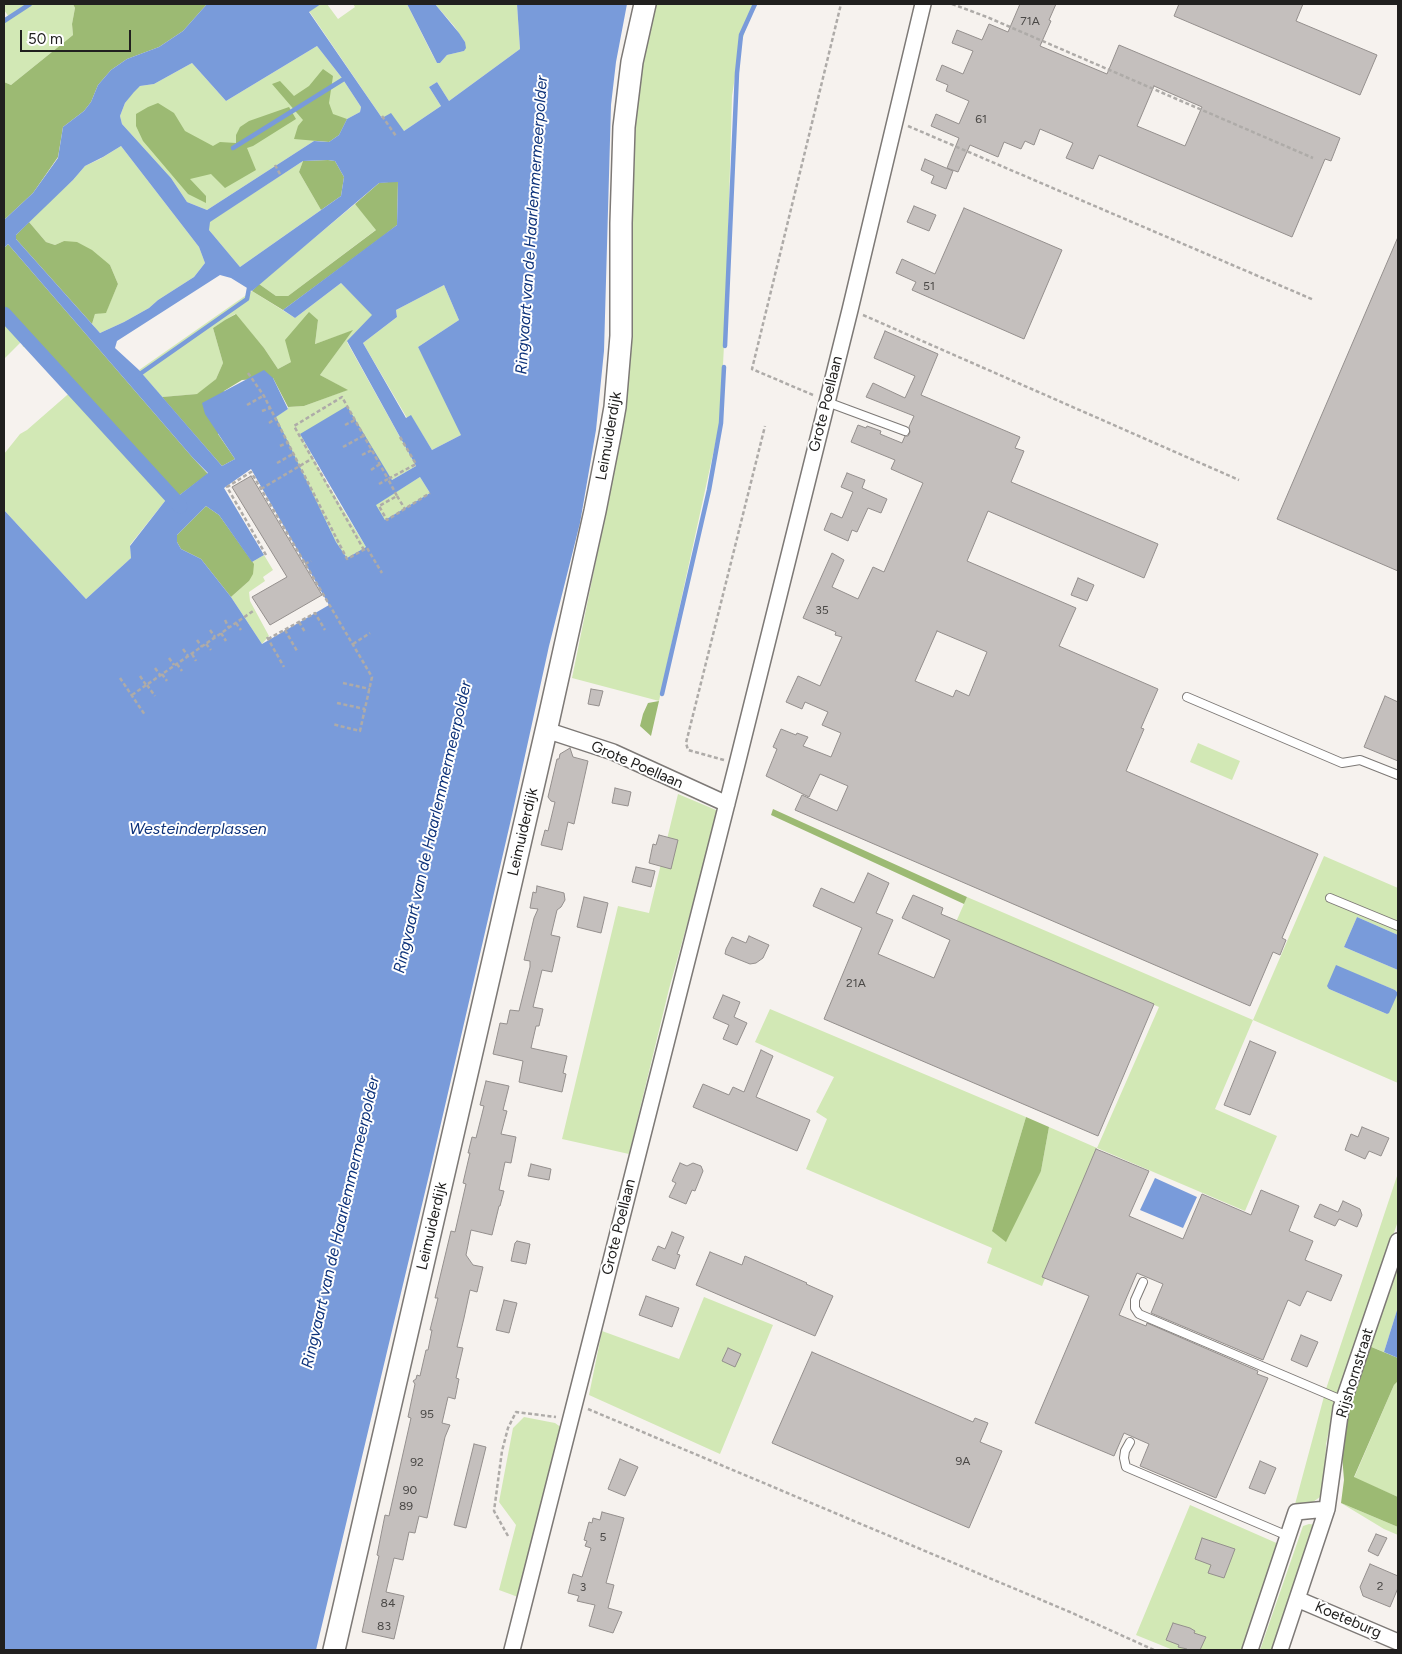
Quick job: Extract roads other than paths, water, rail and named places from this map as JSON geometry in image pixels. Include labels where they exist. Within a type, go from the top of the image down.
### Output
[{"type":"street","name":"Leimuiderdijk","points":[[334,1650],[594,519],[614,416],[621,336],[617,299],[624,120],[632,62],[645,4]]},
{"type":"street","name":"Grote Poellaan","points":[[512,1650],[737,764],[850,310],[923,4]]},
{"type":"street","name":"Grote Poellaan","points":[[546,730],[613,752],[727,804]]},
{"type":"street","name":"Rijshornstraat","points":[[1280,1650],[1328,1509],[1341,1408],[1398,1241]]},
{"type":"street","points":[[1250,1650],[1296,1512],[1328,1509]]},
{"type":"street","name":"Koeteburg","points":[[1297,1599],[1398,1642]]},
{"type":"lane","points":[[827,400],[905,431]]},
{"type":"lane","points":[[1187,697],[1342,763],[1360,760],[1398,775]]},
{"type":"lane","points":[[1330,898],[1398,926]]},
{"type":"lane","points":[[1143,1282],[1135,1300],[1135,1308],[1139,1314],[1344,1400]]},
{"type":"lane","points":[[1130,1442],[1125,1450],[1126,1467],[1288,1536]]},
{"type":"water","points":[[207,4],[321,4],[309,12],[382,118],[391,113],[404,131],[441,106],[429,87],[437,82],[449,101],[520,49],[517,4],[627,4],[616,62],[611,105],[604,351],[596,430],[580,523],[549,646],[430,1171],[316,1650],[4,1650],[4,510],[86,599],[131,558],[130,546],[165,501],[168,488],[177,497],[208,473],[8,244],[4,248],[4,220],[33,193],[58,158],[63,127],[84,111],[91,102],[98,85],[111,70],[127,59],[159,47],[183,31]],"holes":[[[317,46],[342,78],[361,107],[360,112],[347,119],[339,135],[329,142],[314,141],[207,210],[187,202],[171,178],[122,124],[120,116],[125,103],[140,86],[154,84],[192,63],[226,101]],[[121,146],[199,247],[205,263],[194,277],[149,308],[100,333],[16,239],[16,235],[85,166]],[[303,161],[335,161],[344,177],[341,196],[240,267],[209,230],[210,222]],[[398,182],[397,225],[283,310],[295,318],[341,283],[372,315],[347,341],[416,466],[392,480],[347,406],[300,434],[366,547],[347,558],[336,542],[276,417],[288,409],[273,378],[264,370],[202,403],[205,414],[235,459],[222,466],[139,370],[115,348],[117,341],[220,275],[231,278],[252,291],[379,183]],[[444,285],[459,320],[418,347],[461,435],[432,450],[411,415],[406,418],[363,343],[397,317],[396,310]],[[251,469],[329,605],[262,644],[231,597],[201,559],[181,549],[177,542],[177,535],[206,506],[219,515],[252,562],[264,555],[224,488]],[[420,477],[430,493],[385,520],[376,505]]]},
{"type":"water","points":[[407,4],[435,4],[465,42],[466,48],[464,51],[447,55],[440,63],[437,63]]},
{"type":"water","points":[[1357,917],[1398,935],[1398,970],[1344,947]]},
{"type":"water","points":[[1336,965],[1395,990],[1398,993],[1389,1013],[1387,1014],[1329,989],[1327,986]]},
{"type":"water","points":[[1155,1178],[1197,1197],[1183,1228],[1140,1210]]},
{"type":"water","points":[[1398,1307],[1398,1358],[1384,1352]]},
{"type":"waterway","points":[[4,21],[30,4]]},
{"type":"waterway","points":[[725,346],[737,73],[741,35],[755,4]]},
{"type":"waterway","points":[[233,148],[347,77]]},
{"type":"waterway","points":[[137,376],[247,299],[250,283]]},
{"type":"waterway","points":[[4,314],[180,506]]},
{"type":"waterway","points":[[662,694],[709,490],[721,423],[724,367]]},
{"type":"water label","name":"Ringvaart van de Haarlemmermeerpolder","points":[[532,225]]},
{"type":"water label","name":"Ringvaart van de Haarlemmermeerpolder","points":[[433,827]]},
{"type":"water label","name":"Westeinderplassen","points":[[198,829]]},
{"type":"water label","name":"Ringvaart van de Haarlemmermeerpolder","points":[[341,1222]]}]
